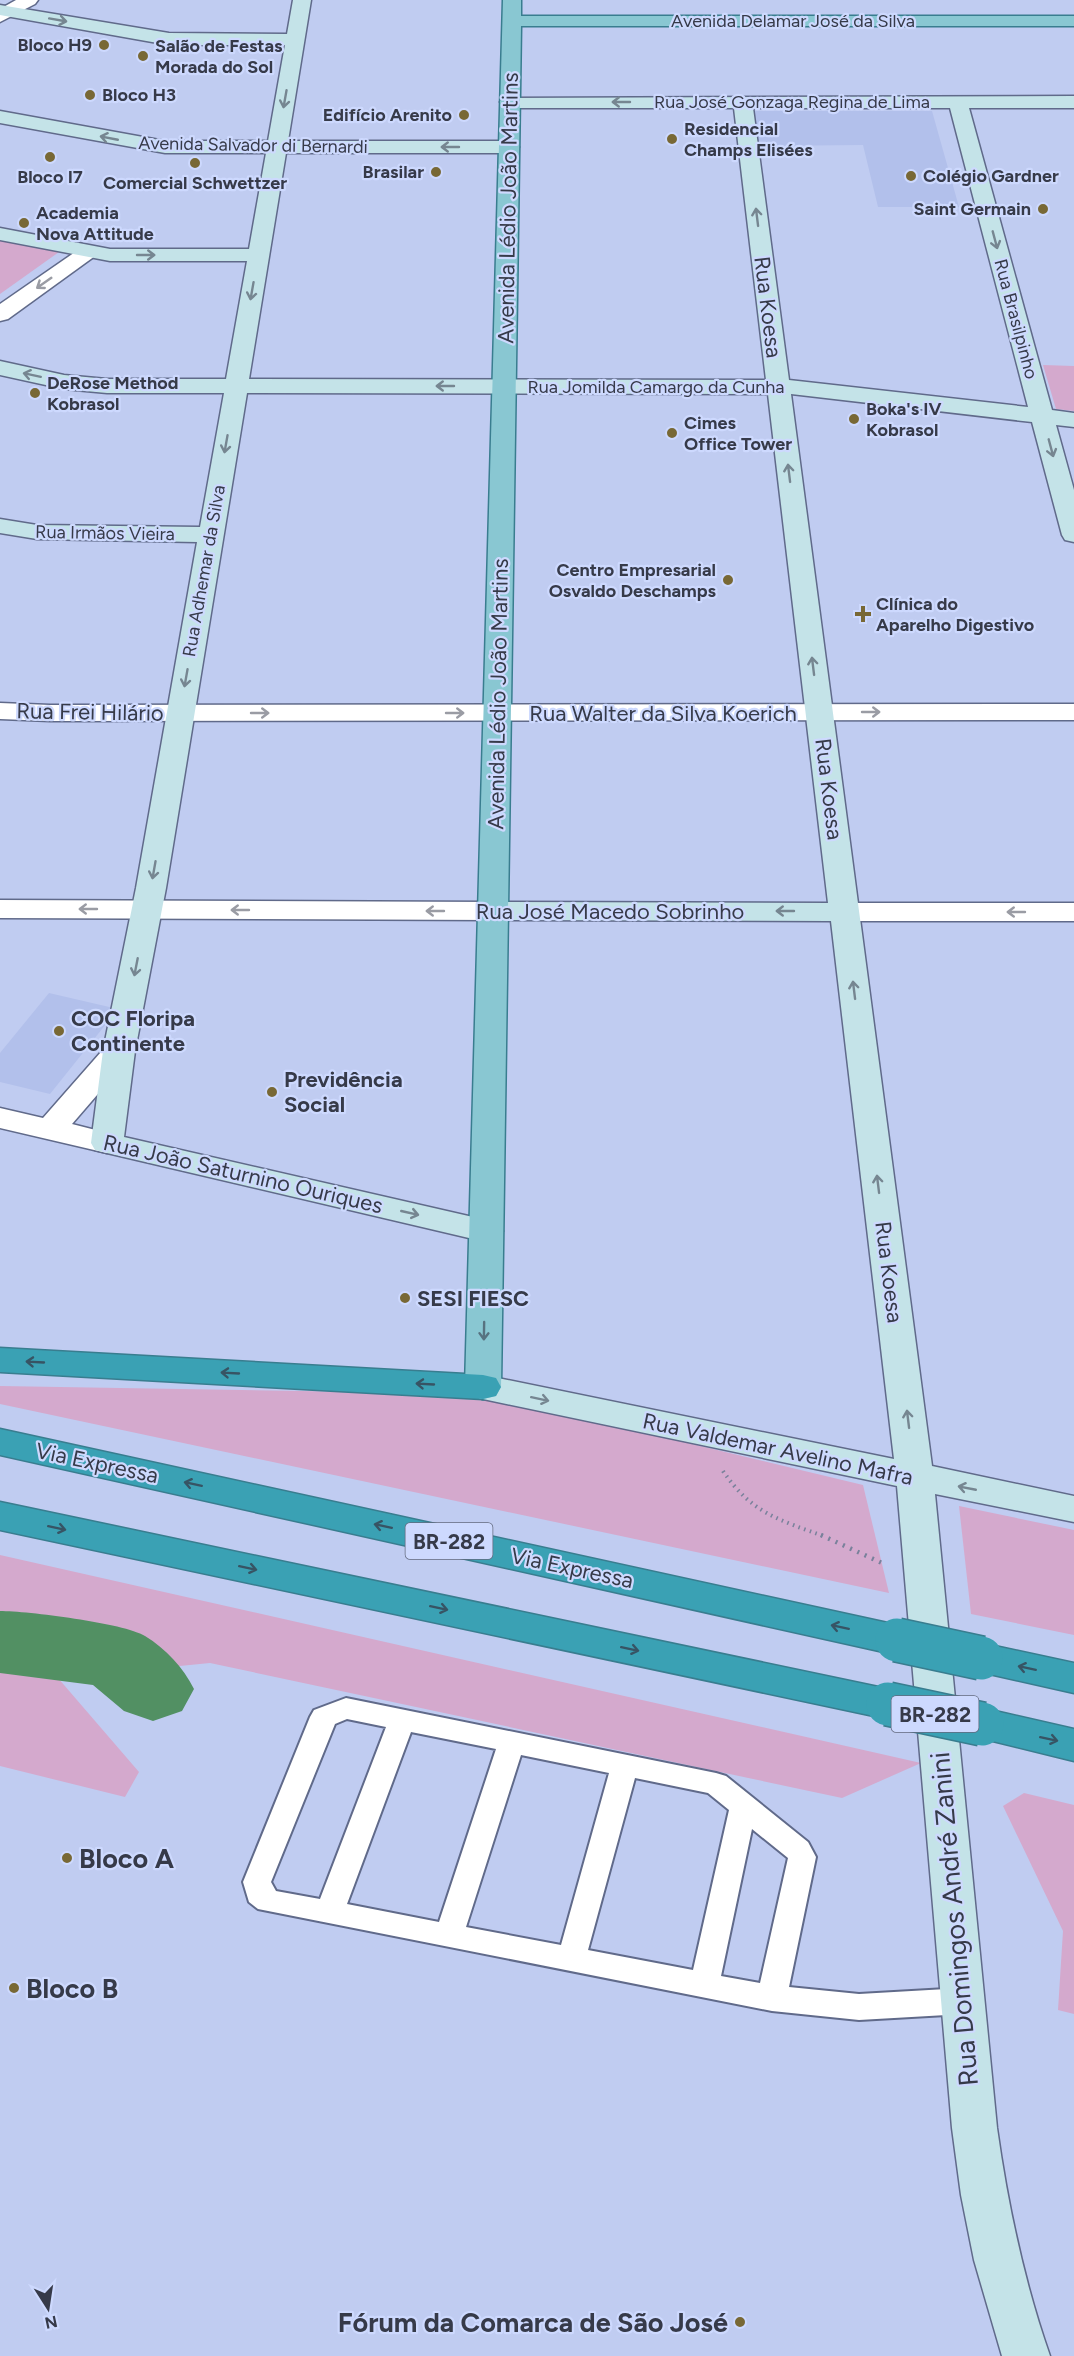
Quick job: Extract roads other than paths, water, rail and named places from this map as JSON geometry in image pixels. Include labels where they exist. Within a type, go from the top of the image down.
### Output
[{"type":"highway","points":[[0,1360],[483,1387]]},
{"type":"highway","name":"Via Expressa","points":[[0,1442],[1074,1678]]},
{"type":"highway","name":"BR-282","points":[[0,1516],[1074,1744]]},
{"type":"main road","name":"Avenida Lédio João Martins","points":[[483,1387],[512,0]]},
{"type":"main road","name":"Avenida Delamar José da Silva","points":[[512,21],[1074,21]]},
{"type":"street","points":[[3,13],[29,0]]},
{"type":"street","name":"Rua Adhemar da Silva","points":[[107,1143],[119,1051],[147,910],[302,0]]},
{"type":"street","points":[[3,13],[169,39],[295,40]]},
{"type":"street","name":"Rua José Gonzaga Regina de Lima","points":[[510,102],[1074,102]]},
{"type":"street","name":"Rua Koesa","points":[[743,102],[915,1477]]},
{"type":"street","name":"Rua Brasilpinho","points":[[958,102],[1074,536]]},
{"type":"street","name":"Avenida Salvador di Bernardi","points":[[0,117],[145,144],[277,147],[509,147]]},
{"type":"street","points":[[0,234],[88,252],[131,255],[258,255]]},
{"type":"street","points":[[0,314],[88,252]]},
{"type":"street","name":"Rua Jomilda Camargo da Cunha","points":[[0,368],[86,385],[778,386],[816,388],[1074,420]]},
{"type":"street","name":"Rua Irmãos Vieira","points":[[0,526],[37,532],[211,535]]},
{"type":"street","name":"Rua Frei Hilário","points":[[0,711],[180,713]]},
{"type":"street","name":"Rua Walter da Silva Koerich","points":[[180,713],[1074,712]]},
{"type":"street","name":"Rua José Macedo Sobrinho","points":[[0,909],[1074,912]]},
{"type":"street","points":[[57,1121],[119,1051]]},
{"type":"street","name":"Rua João Saturnino Ouriques","points":[[0,1118],[486,1231]]},
{"type":"street","name":"Rua Valdemar Avelino Mafra","points":[[483,1387],[1074,1509]]},
{"type":"street","name":"Rua Domingos André Zanini","points":[[915,1477],[931,1679],[964,2001],[971,2096],[986,2205],[1010,2312],[1026,2356]]},
{"type":"lane","points":[[772,1998],[801,1857],[798,1850],[716,1784],[346,1708],[324,1717],[257,1881],[259,1894],[268,1901],[772,1998],[859,2007],[964,2001]]},
{"type":"lane","points":[[330,1912],[402,1719]]},
{"type":"lane","points":[[449,1936],[512,1741]]},
{"type":"lane","points":[[571,1960],[625,1765]]},
{"type":"lane","points":[[704,1986],[743,1808]]},
{"type":"waterway","points":[[0,1642],[115,1657],[153,1689]]},
{"type":"place","name":"Bloco H9","points":[[104,45]]},
{"type":"place","name":"Salão de Festas Morada do Sol","points":[[143,56]]},
{"type":"place","name":"Bloco H3","points":[[90,95]]},
{"type":"place","name":"Edifício Arenito","points":[[464,115]]},
{"type":"place","name":"Residencial Champs Elisées","points":[[672,139]]},
{"type":"place","name":"Bloco I7","points":[[50,157]]},
{"type":"place","name":"Comercial Schwettzer","points":[[195,163]]},
{"type":"place","name":"Brasilar","points":[[436,172]]},
{"type":"place","name":"Colégio Gardner","points":[[911,176]]},
{"type":"place","name":"Saint Germain","points":[[1043,209]]},
{"type":"place","name":"Academia Nova Attitude","points":[[24,223]]},
{"type":"place","name":"DeRose Method Kobrasol","points":[[35,393]]},
{"type":"place","name":"Boka's IV Kobrasol","points":[[854,419]]},
{"type":"place","name":"Cimes Office Tower","points":[[672,433]]},
{"type":"place","name":"Centro Empresarial Osvaldo Deschamps","points":[[728,580]]},
{"type":"place","name":"Clínica do Aparelho Digestivo","points":[[863,614]]},
{"type":"place","name":"COC Floripa Continente","points":[[59,1031]]},
{"type":"place","name":"Previdência Social","points":[[272,1092]]},
{"type":"place","name":"SESI FIESC","points":[[405,1298]]},
{"type":"place","name":"Bloco A","points":[[67,1858]]},
{"type":"place","name":"Bloco B","points":[[14,1988]]},
{"type":"place","name":"Fórum da Comarca de São José","points":[[740,2322]]}]
